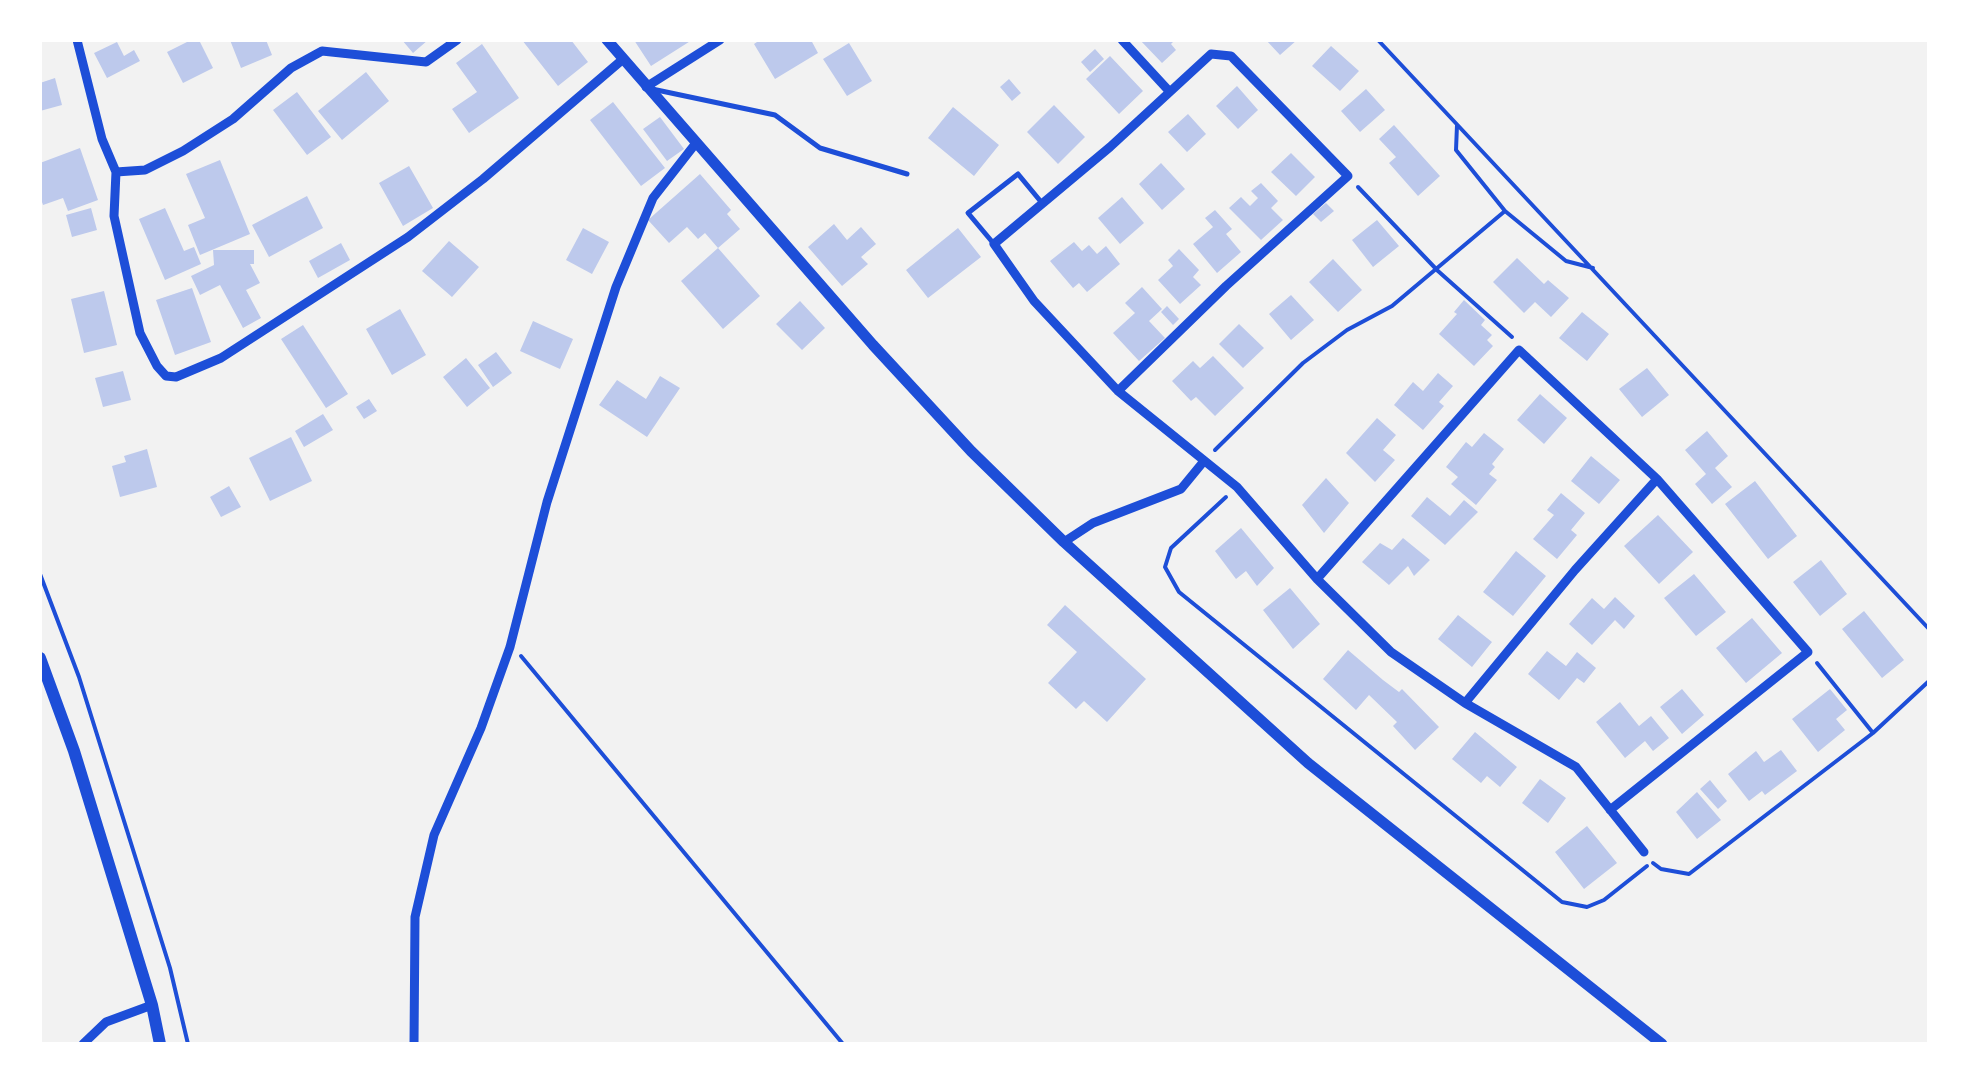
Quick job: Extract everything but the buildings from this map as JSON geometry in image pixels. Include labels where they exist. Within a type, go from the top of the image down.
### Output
[{"type":"main road","points":[[40,658],[74,751],[152,1005],[160,1044]]},
{"type":"street","points":[[77,40],[102,139],[116,172],[114,216],[140,333],[166,376],[176,378],[221,358],[408,237],[622,60]]},
{"type":"street","points":[[116,172],[145,170],[183,151],[233,119],[291,68],[322,51],[426,62],[457,40]]},
{"type":"street","points":[[607,40],[910,384],[971,451],[1064,542],[1308,763],[1662,1044]]},
{"type":"street","points":[[646,88],[720,40]]},
{"type":"street","points":[[1122,40],[1170,92]]},
{"type":"street","points":[[1118,391],[1348,176],[1231,56],[1212,54],[1110,148],[994,244],[1034,302],[1118,391],[1237,487],[1316,579],[1391,652],[1576,768],[1644,852]]},
{"type":"street","points":[[414,1044],[416,917],[434,835],[481,728],[510,647],[547,502],[616,287],[653,198],[696,143]]},
{"type":"street","points":[[1316,579],[1518,350],[1657,479],[1808,652],[1610,810]]},
{"type":"street","points":[[1064,542],[1093,524],[1181,488],[1204,461]]},
{"type":"street","points":[[1466,702],[1575,570],[1657,479]]},
{"type":"street","points":[[84,1044],[106,1022],[152,1005]]},
{"type":"lane","points":[[646,88],[776,115],[820,148],[907,174]]},
{"type":"lane","points":[[994,244],[968,213],[1018,174],[1042,204]]},
{"type":"path","points":[[1378,40],[1929,630]]},
{"type":"path","points":[[1458,125],[1456,150],[1505,211],[1566,261],[1594,269]]},
{"type":"path","points":[[1348,176],[1438,271],[1513,338],[1518,350]]},
{"type":"path","points":[[1204,461],[1303,363],[1346,330],[1392,306],[1505,211]]},
{"type":"path","points":[[1237,487],[1171,548],[1165,568],[1179,592],[1562,902],[1587,907],[1604,900],[1652,862]]},
{"type":"path","points":[[40,574],[78,678],[158,931],[188,1044]]},
{"type":"path","points":[[510,647],[843,1044]]},
{"type":"path","points":[[1808,652],[1872,733]]},
{"type":"path","points":[[1644,852],[1661,869],[1689,874],[1872,733],[1929,681]]}]
